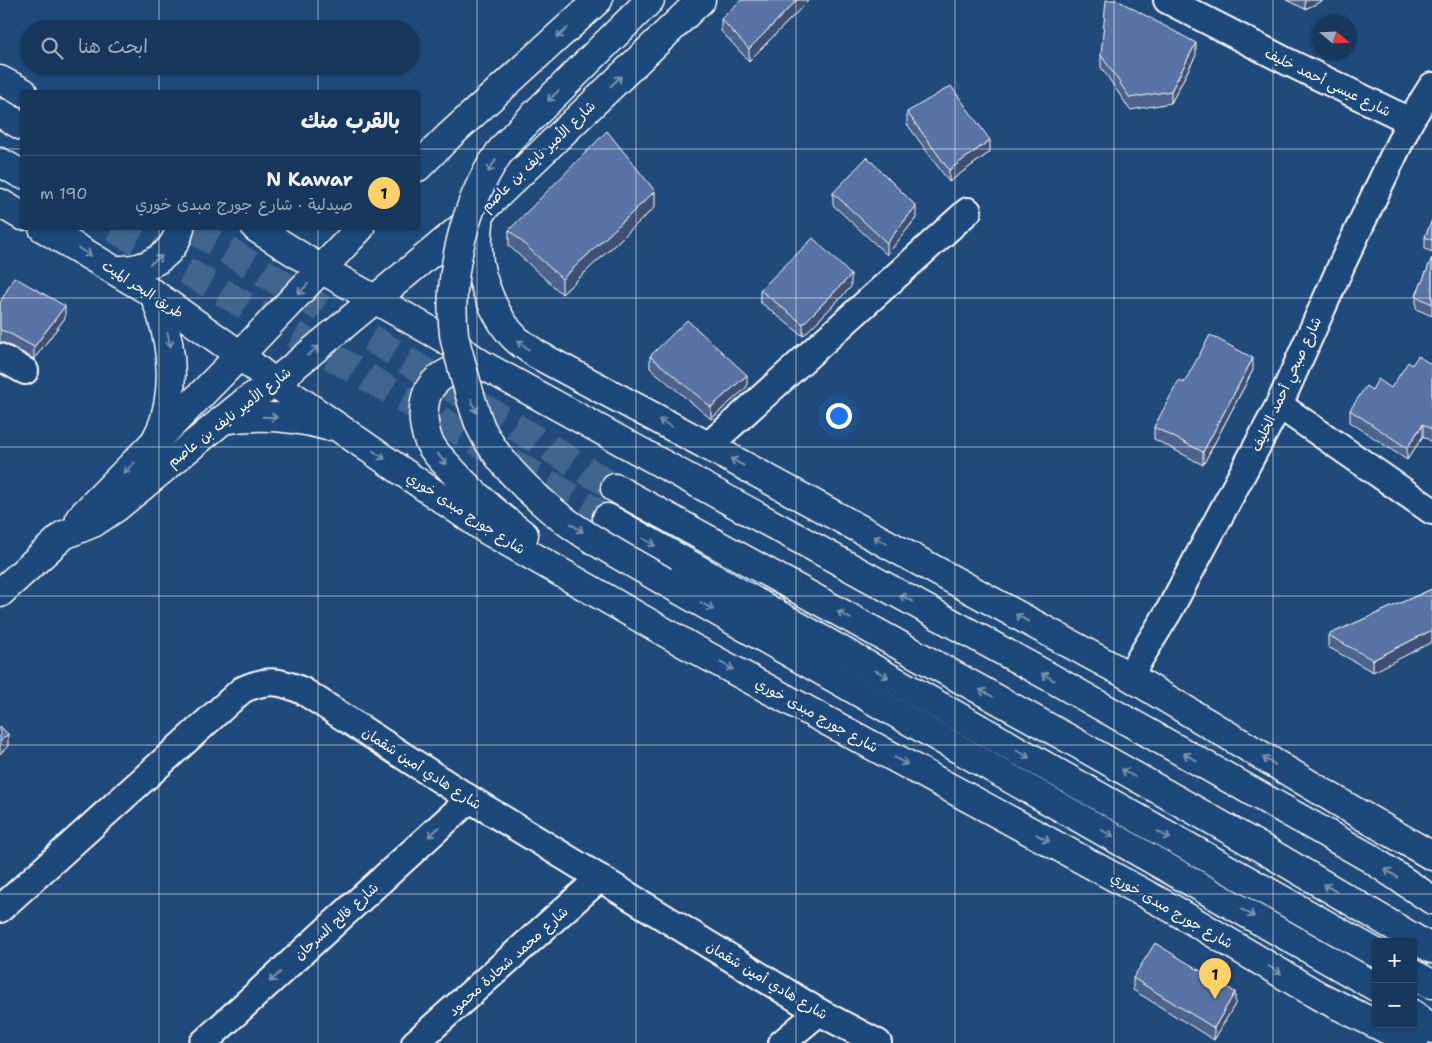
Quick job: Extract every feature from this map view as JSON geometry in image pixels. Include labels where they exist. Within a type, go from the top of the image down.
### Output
[{"type":"street","points":[[420,165],[449,136],[598,0]]},
{"type":"street","points":[[650,0],[499,153],[485,176],[472,204],[454,278],[454,336],[470,396],[481,427],[500,457],[542,502],[600,544],[1372,985]]},
{"type":"street","name":"شارع الأمير نايف بن عاصم","points":[[64,535],[93,523],[117,508],[246,400],[274,383],[480,212],[701,0]]},
{"type":"street","name":"شارع عيسى أحمد خليف","points":[[1167,0],[1288,62],[1410,121]]},
{"type":"street","points":[[0,80],[20,90]]},
{"type":"street","name":"شارع صبحي أحمد الخليف","points":[[1129,676],[1169,611],[1280,405],[1342,264],[1410,121],[1432,86]]},
{"type":"street","points":[[0,113],[20,125]]},
{"type":"street","points":[[0,203],[20,215]]},
{"type":"street","points":[[708,446],[968,211]]},
{"type":"street","points":[[480,212],[478,251],[482,279],[494,305],[516,340],[536,354],[1129,676],[1432,857]]},
{"type":"street","name":"طريق البحر الميت","points":[[47,230],[117,270],[240,355]]},
{"type":"street","points":[[117,270],[137,269],[155,262],[166,254],[174,243],[179,230]]},
{"type":"street","points":[[259,230],[321,269],[445,339],[481,364],[1046,675],[1368,858],[1432,900]]},
{"type":"street","name":"شارع الأمير نايف بن عاصم","points":[[64,535],[240,355],[358,230]]},
{"type":"street","points":[[154,294],[164,318],[172,369],[170,395],[165,420],[154,443]]},
{"type":"street","name":"شارع جورج مبدى خوري","points":[[240,355],[274,383],[487,530],[689,646],[1173,909],[1319,996],[1414,1043]]},
{"type":"street","points":[[0,357],[25,371]]},
{"type":"street","points":[[481,364],[466,365],[455,369],[439,378],[428,389],[422,410],[424,425],[435,450],[470,489],[503,519],[558,560],[614,592],[689,646]]},
{"type":"street","points":[[1280,405],[1432,511]]},
{"type":"street","points":[[222,420],[244,417],[290,418],[319,424],[347,433]]},
{"type":"street","points":[[615,488],[1071,740],[1265,850],[1432,949]]},
{"type":"street","points":[[607,518],[1372,951]]},
{"type":"street","points":[[0,592],[64,535]]},
{"type":"street","name":"شارع هادي أمين شقمان","points":[[0,909],[242,690],[257,683],[273,681],[289,684],[303,691],[470,799],[819,1012],[878,1043]]},
{"type":"street","points":[[1223,776],[1246,778],[1288,791],[1362,828],[1432,857]]},
{"type":"street","name":"شارع فالح السرحان","points":[[203,1043],[470,799]]},
{"type":"street","name":"شارع محمد شحادة محمود","points":[[415,1043],[600,878]]},
{"type":"street","points":[[1417,976],[1432,984]]},
{"type":"street","points":[[782,1043],[819,1012]]},
{"type":"street","points":[[1417,1017],[1432,1030]]},
{"type":"building","points":[[741,0],[797,0],[749,49],[721,19]]},
{"type":"building","points":[[1106,0],[1117,0],[1196,43],[1171,91],[1130,98],[1101,55]]},
{"type":"building","points":[[951,86],[990,140],[949,170],[907,112]]},
{"type":"building","points":[[607,131],[655,191],[562,279],[509,230]]},
{"type":"building","points":[[867,157],[916,206],[887,243],[833,193]]},
{"type":"building","points":[[1432,220],[1432,240],[1425,237]]},
{"type":"building","points":[[813,238],[851,275],[803,324],[760,290]]},
{"type":"building","points":[[1432,258],[1432,304],[1416,296]]},
{"type":"building","points":[[14,277],[65,306],[34,347],[0,330],[0,303]]},
{"type":"building","points":[[687,320],[747,375],[711,407],[650,356]]},
{"type":"building","points":[[1210,335],[1253,358],[1203,452],[1154,427],[1179,380],[1184,383]]},
{"type":"building","points":[[1418,356],[1432,365],[1432,430],[1423,424],[1407,448],[1350,410],[1366,386],[1372,390],[1378,379],[1391,388],[1408,362],[1412,365]]},
{"type":"building","points":[[1432,589],[1432,630],[1373,660],[1328,635]]},
{"type":"building","points":[[0,726],[8,734],[0,742]]},
{"type":"building","points":[[1155,943],[1235,992],[1214,1028],[1133,978]]},
{"type":"tunnel","points":[[116,230],[607,518]]},
{"type":"tunnel","points":[[194,230],[615,488]]},
{"type":"place","name":"N Kawar","points":[[1215,999]]}]
